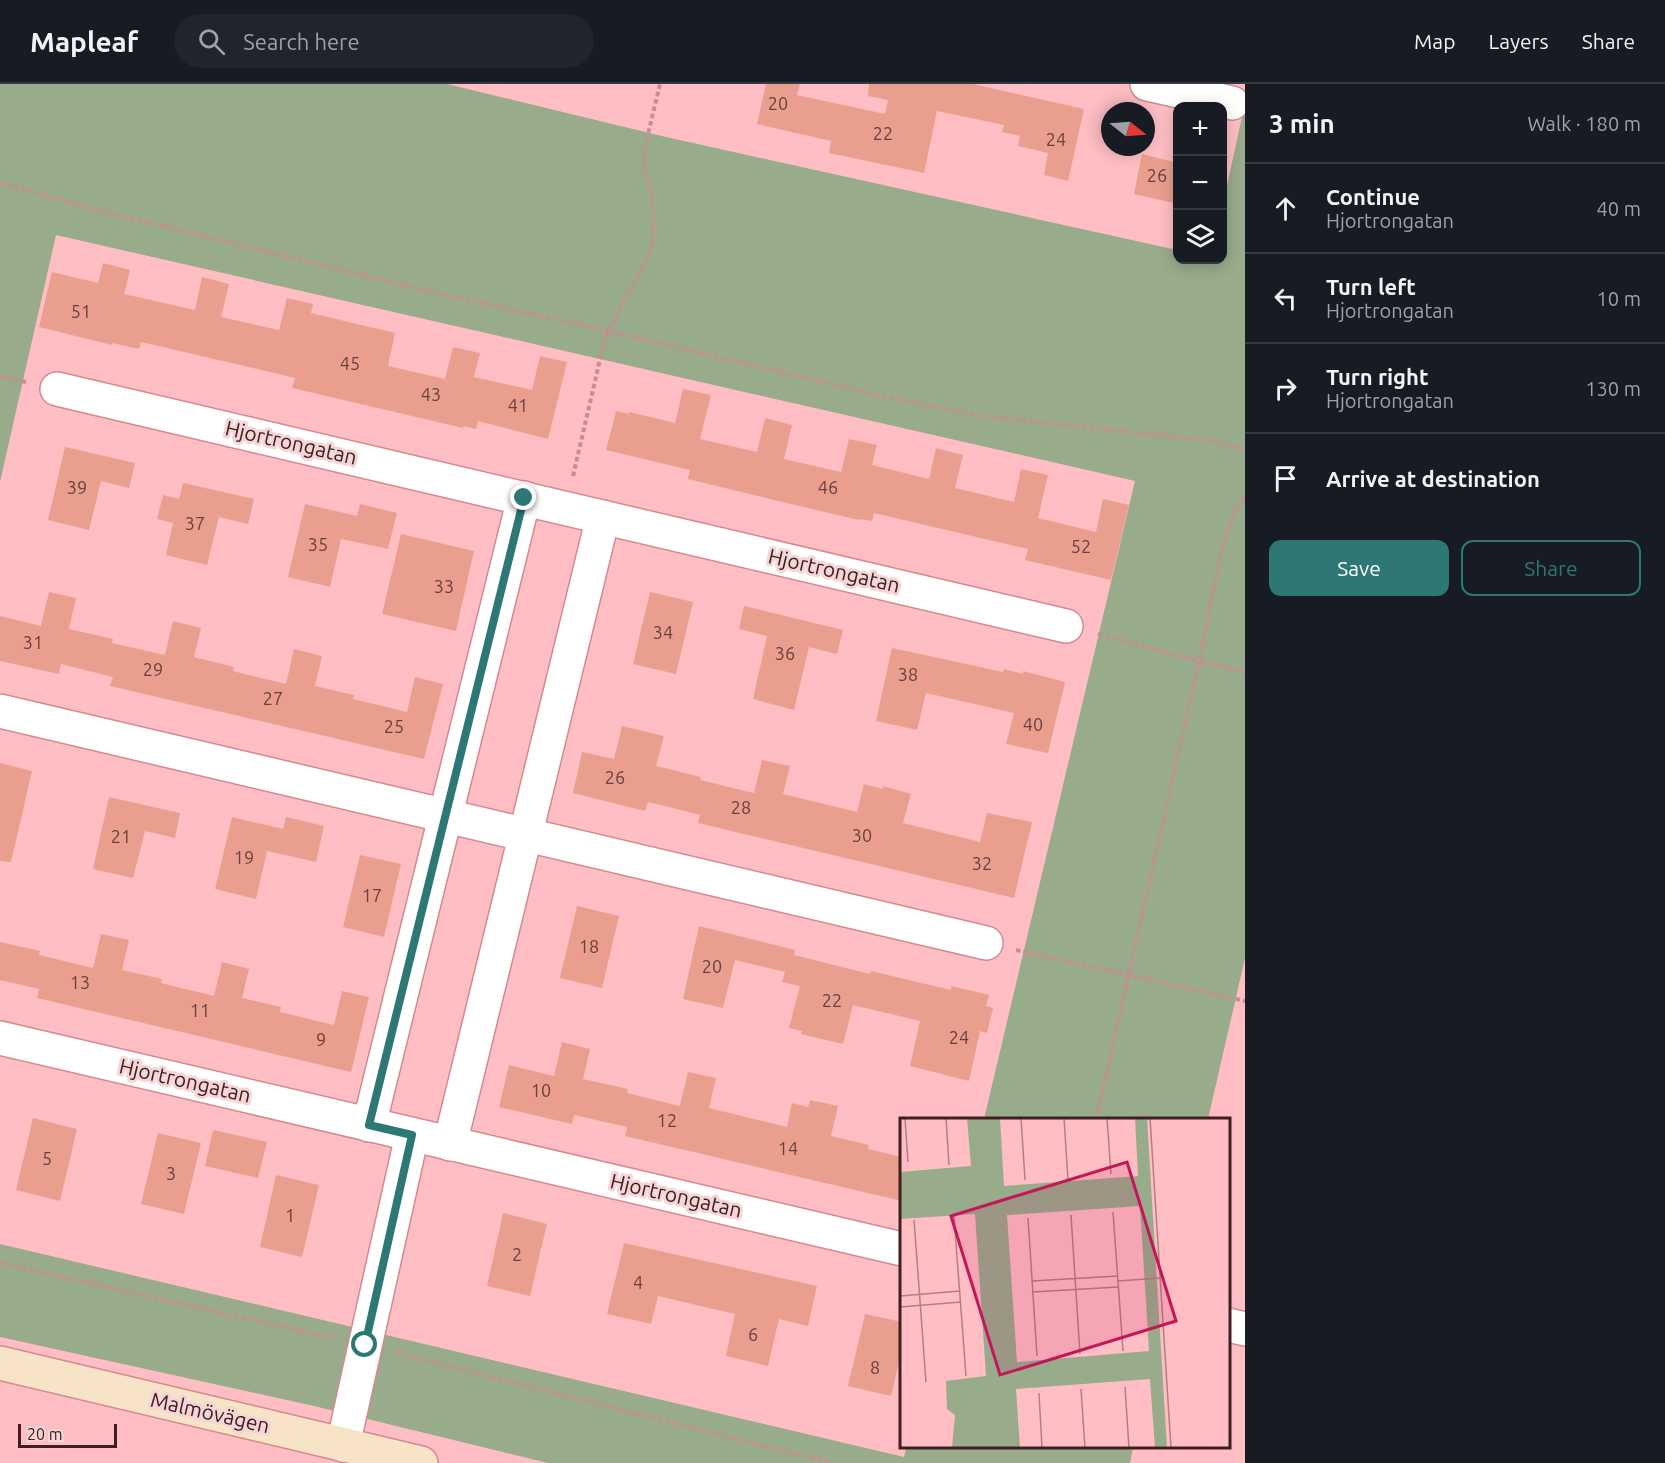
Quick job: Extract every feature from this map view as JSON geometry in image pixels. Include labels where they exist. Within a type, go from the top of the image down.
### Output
[{"type":"main road","name":"Malmövägen","points":[[0,1363],[421,1463]]},
{"type":"street","points":[[1147,84],[1232,103]]},
{"type":"street","name":"Hjortrongatan","points":[[57,389],[1066,626]]},
{"type":"street","points":[[369,1125],[524,498]]},
{"type":"street","points":[[450,1144],[603,517]]},
{"type":"street","points":[[0,711],[986,943]]},
{"type":"street","name":"Hjortrongatan","points":[[0,1038],[900,1249]]},
{"type":"street","points":[[343,1445],[412,1135]]},
{"type":"street","points":[[1230,1325],[1245,1329]]},
{"type":"path","points":[[565,508],[602,351],[609,331],[648,258],[653,238],[651,190],[644,170],[645,147],[660,84]]},
{"type":"path","points":[[0,183],[94,209],[415,288],[609,331],[882,396],[982,416],[1204,440],[1245,449]]},
{"type":"path","points":[[1096,1118],[1199,661],[1222,544],[1233,516],[1245,496]]},
{"type":"path","points":[[1066,626],[1245,672]]},
{"type":"path","points":[[986,943],[1245,1001]]},
{"type":"path","points":[[0,1263],[365,1345],[832,1463]]},
{"type":"green space","points":[[0,84],[447,84],[666,137],[1173,249],[1173,264],[1227,264],[1227,186],[1245,103],[1245,958],[1208,1118],[984,1118],[1135,481],[56,235],[0,482]]},
{"type":"green space","points":[[0,1244],[904,1457],[906,1448],[1133,1448],[1130,1463],[548,1463],[314,1406],[0,1337]]},
{"type":"building","points":[[766,84],[800,84],[797,95],[885,114],[888,100],[868,96],[869,84],[973,84],[1084,109],[1068,181],[1044,175],[1048,153],[1018,146],[1020,136],[1002,132],[1004,125],[937,111],[924,173],[829,153],[831,141],[757,124]]},
{"type":"building","points":[[1142,156],[1173,162],[1173,203],[1134,194]]},
{"type":"building","points":[[103,263],[130,270],[124,294],[195,310],[202,277],[229,284],[221,317],[279,330],[287,298],[313,304],[311,313],[395,333],[388,366],[445,379],[453,347],[480,353],[474,377],[532,390],[540,356],[567,362],[548,439],[478,421],[476,429],[463,426],[463,428],[292,388],[295,378],[141,342],[139,349],[112,343],[112,345],[39,327],[52,272],[98,283]]},
{"type":"building","points":[[683,389],[711,395],[700,439],[757,452],[765,418],[792,425],[784,459],[841,472],[849,439],[877,445],[872,465],[929,479],[936,448],[963,455],[955,488],[1014,502],[1021,469],[1048,475],[1038,518],[1096,532],[1103,499],[1129,505],[1111,580],[1025,560],[1028,549],[874,513],[872,521],[859,520],[778,501],[688,479],[690,470],[606,450],[616,411],[675,423]]},
{"type":"building","points":[[65,447],[135,463],[129,488],[101,481],[89,530],[48,520]]},
{"type":"building","points":[[183,483],[254,499],[248,524],[219,517],[207,565],[166,555],[173,523],[157,519],[163,495],[179,499]]},
{"type":"building","points":[[305,504],[357,516],[360,504],[397,513],[388,549],[341,539],[330,587],[288,577]]},
{"type":"building","points":[[401,534],[474,551],[456,631],[382,614]]},
{"type":"building","points":[[49,592],[76,598],[69,629],[113,639],[112,643],[165,655],[173,621],[201,628],[194,657],[234,667],[233,671],[286,684],[294,649],[322,656],[315,686],[354,695],[353,699],[407,712],[415,677],[443,684],[424,759],[110,686],[113,677],[61,664],[59,674],[0,661],[0,616],[41,626]]},
{"type":"building","points":[[650,592],[693,602],[676,674],[633,664]]},
{"type":"building","points":[[744,606],[843,630],[837,654],[809,647],[794,710],[753,699],[767,636],[739,629]]},
{"type":"building","points":[[892,648],[1003,672],[1004,669],[1023,674],[1023,671],[1065,682],[1048,753],[1006,744],[1014,713],[926,693],[917,730],[876,721]]},
{"type":"building","points":[[622,726],[664,736],[656,766],[701,777],[700,780],[754,793],[762,760],[790,766],[783,794],[857,812],[864,784],[883,789],[883,786],[911,794],[903,823],[980,842],[987,813],[1032,822],[1014,898],[698,823],[700,815],[648,802],[645,811],[573,793],[582,752],[614,759]]},
{"type":"building","points":[[0,763],[32,771],[11,862],[0,861]]},
{"type":"building","points":[[109,797],[180,813],[175,838],[145,831],[133,878],[93,869]]},
{"type":"building","points":[[232,817],[283,829],[286,817],[324,826],[316,862],[267,851],[256,899],[215,889]]},
{"type":"building","points":[[360,855],[401,864],[384,937],[343,927]]},
{"type":"building","points":[[577,906],[619,916],[602,988],[560,978]]},
{"type":"building","points":[[699,926],[795,950],[794,955],[870,974],[871,971],[951,990],[951,986],[989,995],[986,1006],[993,1008],[987,1033],[980,1031],[969,1081],[910,1066],[920,1021],[853,1005],[843,1044],[801,1034],[802,1031],[789,1028],[800,986],[782,982],[785,972],[735,960],[723,1008],[683,999]]},
{"type":"building","points":[[101,934],[129,940],[122,970],[162,979],[161,983],[214,996],[222,962],[249,969],[242,998],[281,1007],[280,1012],[334,1025],[342,991],[369,997],[351,1072],[37,998],[39,989],[0,980],[0,942],[40,951],[39,955],[93,968]]},
{"type":"building","points":[[562,1042],[590,1049],[583,1079],[628,1089],[627,1093],[680,1106],[688,1072],[716,1078],[709,1108],[787,1127],[792,1103],[808,1107],[810,1100],[838,1106],[831,1136],[869,1145],[868,1149],[900,1157],[900,1201],[625,1136],[627,1127],[574,1115],[572,1124],[499,1107],[509,1065],[554,1076]]},
{"type":"building","points":[[33,1118],[77,1129],[60,1201],[16,1190]]},
{"type":"building","points":[[213,1130],[267,1142],[258,1178],[205,1166]]},
{"type":"building","points":[[158,1133],[201,1143],[184,1214],[141,1204]]},
{"type":"building","points":[[276,1175],[319,1185],[302,1257],[260,1247]]},
{"type":"building","points":[[503,1213],[547,1224],[530,1296],[487,1286]]},
{"type":"building","points":[[624,1243],[817,1286],[808,1326],[779,1319],[768,1366],[726,1356],[735,1314],[658,1296],[651,1324],[607,1314]]},
{"type":"building","points":[[865,1314],[900,1322],[900,1358],[891,1396],[848,1386]]},
{"type":"route","points":[[365,1345],[412,1135],[369,1125],[524,498]]}]
